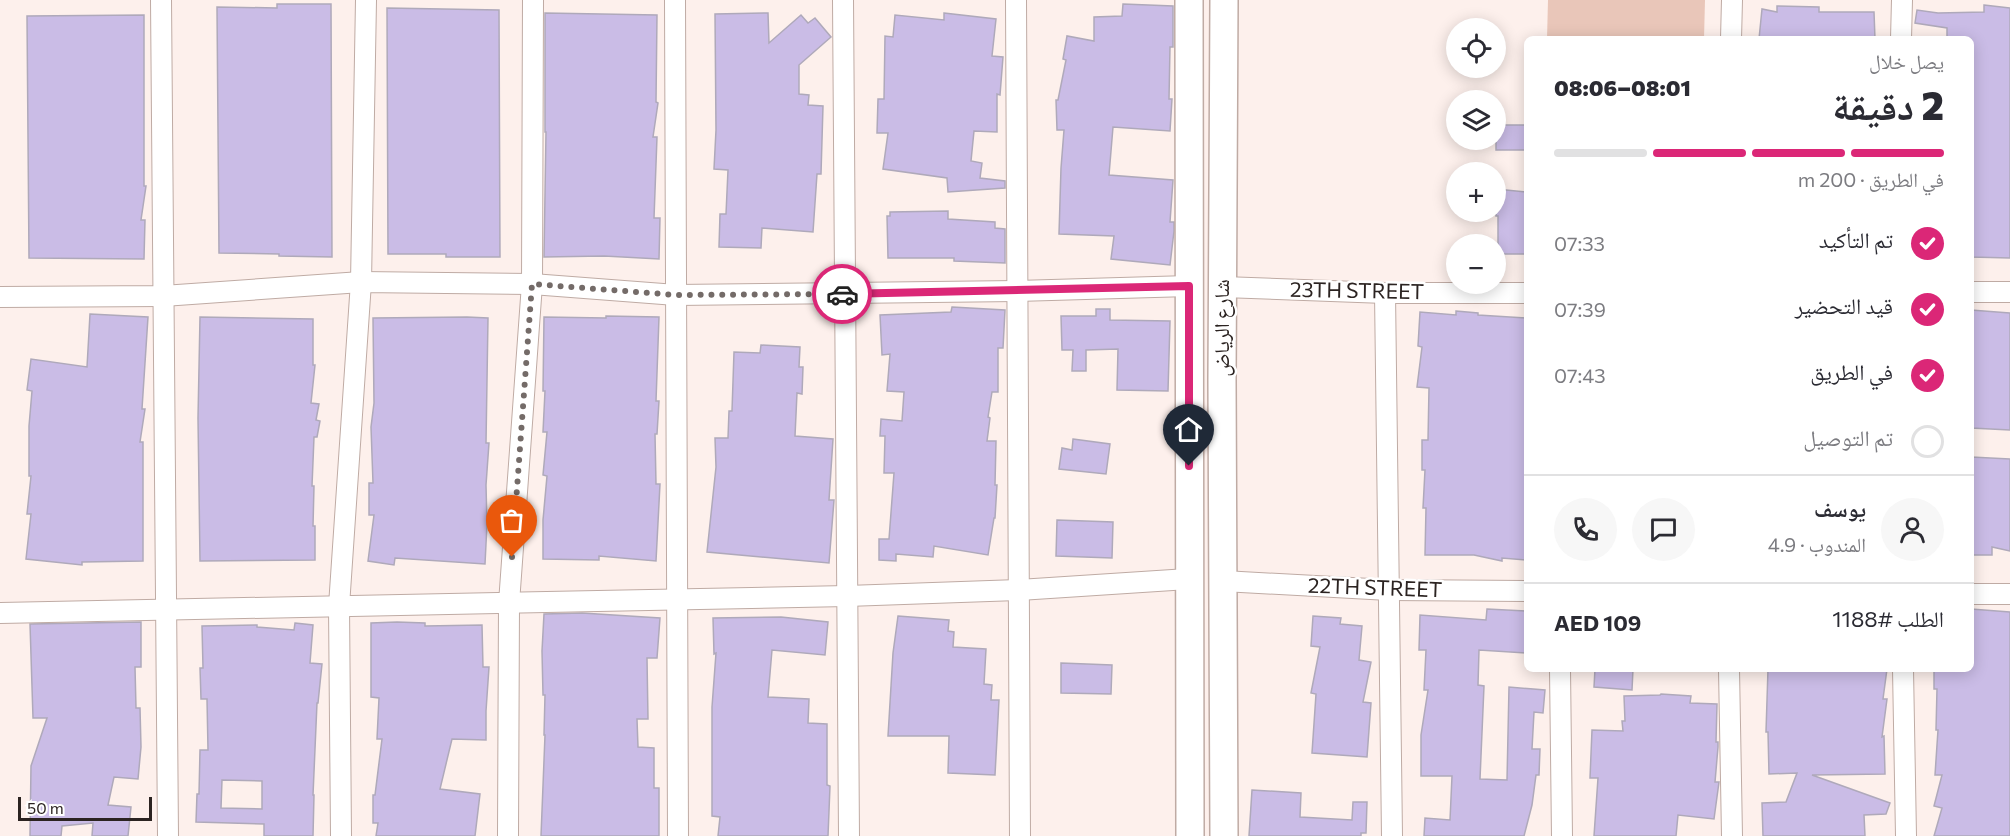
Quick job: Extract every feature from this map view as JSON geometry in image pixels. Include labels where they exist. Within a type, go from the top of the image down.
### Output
[{"type":"main road","name":"شارع الرياض","points":[[1189,0],[1190,836]]},
{"type":"main road","name":"شارع الرياض","points":[[1224,0],[1224,836]]},
{"type":"street","points":[[161,0],[168,836]]},
{"type":"street","points":[[341,836],[339,606],[361,282],[366,0]]},
{"type":"street","points":[[508,836],[509,603],[532,284],[533,0]]},
{"type":"street","points":[[675,0],[678,836]]},
{"type":"street","points":[[843,0],[849,836]]},
{"type":"street","points":[[1016,0],[1020,836]]},
{"type":"street","points":[[1731,36],[1732,0]]},
{"type":"street","points":[[1901,36],[1902,0]]},
{"type":"street","points":[[0,297],[163,296],[361,282],[532,284],[676,295],[1017,291],[1189,286]]},
{"type":"street","name":"23TH STREET","points":[[1223,287],[1385,293],[1524,293]]},
{"type":"street","points":[[1974,292],[2010,292]]},
{"type":"street","points":[[1385,293],[1392,836]]},
{"type":"street","points":[[0,613],[847,596],[1019,590],[1188,579]]},
{"type":"street","name":"22TH STREET","points":[[1223,581],[1389,590],[1524,591]]},
{"type":"street","points":[[1974,594],[2010,594]]},
{"type":"street","points":[[1560,672],[1562,836]]},
{"type":"street","points":[[1729,672],[1732,836]]},
{"type":"street","points":[[1903,672],[1906,836]]},
{"type":"shaded area","points":[[1548,0],[1705,0],[1704,36],[1547,36]]},
{"type":"building","points":[[277,4],[331,4],[332,257],[219,253],[217,7],[277,8]]},
{"type":"building","points":[[1123,4],[1173,6],[1173,47],[1170,47],[1169,99],[1172,99],[1170,131],[1113,127],[1109,175],[1173,180],[1170,222],[1174,222],[1174,231],[1170,265],[1111,259],[1114,236],[1059,234],[1064,130],[1057,130],[1056,100],[1058,100],[1066,60],[1063,59],[1067,36],[1094,41],[1094,17],[1122,16]]},
{"type":"building","points":[[1984,5],[2010,8],[2010,258],[1974,257],[1974,36],[1947,36],[1947,28],[1915,23],[1917,10],[1938,13],[1984,12]]},
{"type":"building","points":[[1777,6],[1819,7],[1819,12],[1874,12],[1875,36],[1759,36],[1762,9],[1777,12]]},
{"type":"building","points":[[387,8],[499,10],[500,257],[388,254]]},
{"type":"building","points":[[545,13],[657,15],[656,102],[658,103],[653,137],[657,137],[654,218],[660,218],[659,259],[604,256],[544,257]]},
{"type":"building","points":[[768,13],[769,43],[801,15],[808,23],[815,18],[831,37],[799,65],[799,94],[809,95],[808,105],[823,106],[821,174],[817,174],[813,232],[762,228],[761,248],[719,247],[720,214],[726,214],[728,170],[714,169],[715,14]]},
{"type":"building","points":[[944,13],[996,19],[992,56],[1003,57],[1000,95],[997,94],[997,132],[974,131],[971,161],[982,163],[980,178],[1005,181],[1005,188],[948,192],[947,178],[883,169],[888,133],[877,133],[878,99],[884,99],[885,36],[893,37],[895,15],[944,20]]},
{"type":"building","points":[[144,15],[144,186],[146,186],[141,220],[145,220],[144,259],[29,258],[27,16]]},
{"type":"building","points":[[1506,125],[1524,125],[1524,150],[1506,150]]},
{"type":"building","points":[[1506,190],[1524,192],[1524,254],[1506,254],[1506,234],[1498,234],[1498,222],[1506,222]]},
{"type":"building","points":[[948,211],[948,219],[995,222],[995,228],[1005,229],[1005,263],[954,261],[954,258],[888,258],[887,216],[890,216],[890,212]]},
{"type":"building","points":[[952,307],[1005,310],[1003,348],[998,348],[998,392],[992,392],[988,417],[990,418],[987,441],[996,441],[995,485],[997,485],[995,518],[988,555],[934,546],[933,557],[896,554],[896,561],[879,560],[879,539],[889,539],[894,473],[884,473],[885,436],[880,436],[881,419],[902,421],[904,392],[887,391],[890,354],[882,355],[880,315],[951,312]]},
{"type":"building","points":[[1096,309],[1110,309],[1110,320],[1170,321],[1168,391],[1117,390],[1118,349],[1086,350],[1086,371],[1072,371],[1073,350],[1062,350],[1061,316],[1096,316]]},
{"type":"building","points":[[1974,310],[2010,313],[2010,430],[1974,428]]},
{"type":"building","points":[[1456,311],[1524,318],[1524,560],[1502,558],[1502,561],[1474,555],[1425,555],[1426,508],[1423,508],[1425,470],[1422,470],[1422,440],[1428,440],[1429,388],[1417,387],[1422,347],[1418,346],[1420,312],[1456,315]]},
{"type":"building","points":[[90,314],[148,317],[142,409],[145,409],[140,442],[143,442],[143,561],[82,562],[82,565],[26,559],[31,514],[27,514],[31,476],[29,476],[29,426],[32,391],[27,390],[31,359],[87,367]]},
{"type":"building","points":[[606,316],[659,317],[656,401],[659,401],[657,434],[655,434],[656,484],[660,484],[656,561],[599,556],[599,560],[543,559],[543,520],[547,476],[543,475],[547,432],[543,432],[544,317],[606,318]]},
{"type":"building","points":[[200,317],[313,319],[313,365],[315,365],[311,403],[319,404],[316,420],[320,421],[317,437],[314,437],[312,486],[314,486],[315,560],[200,561],[198,418]]},
{"type":"building","points":[[373,318],[488,318],[486,443],[489,443],[485,564],[395,558],[394,565],[368,561],[374,515],[369,515],[369,483],[373,483],[371,427],[374,403]]},
{"type":"building","points":[[761,345],[800,347],[799,367],[803,367],[802,394],[797,393],[795,436],[833,439],[829,500],[834,500],[829,563],[707,552],[716,467],[715,438],[728,438],[729,411],[732,411],[734,352],[760,353]]},
{"type":"building","points":[[1073,439],[1110,444],[1106,474],[1059,469],[1062,448],[1072,450]]},
{"type":"building","points":[[1974,457],[2010,459],[2010,551],[1992,547],[1992,555],[1974,555]]},
{"type":"building","points":[[1057,520],[1113,522],[1112,558],[1056,556]]},
{"type":"building","points":[[1487,609],[1524,611],[1524,653],[1479,650],[1478,685],[1484,686],[1480,779],[1507,780],[1509,687],[1545,690],[1543,713],[1534,712],[1532,749],[1540,749],[1539,775],[1536,775],[1532,805],[1524,836],[1424,836],[1425,818],[1450,820],[1452,776],[1421,776],[1421,735],[1428,690],[1424,690],[1426,650],[1419,650],[1420,615],[1486,620]]},
{"type":"building","points":[[1974,609],[2010,612],[2010,836],[1934,836],[1942,808],[1934,806],[1942,775],[1935,775],[1938,730],[1936,730],[1937,689],[1934,689],[1934,672],[1974,672]]},
{"type":"building","points":[[582,613],[660,618],[657,658],[647,658],[648,719],[637,719],[638,747],[654,748],[654,788],[659,788],[659,836],[541,836],[545,735],[542,651],[544,614]]},
{"type":"building","points":[[898,616],[949,620],[948,631],[954,632],[953,647],[986,649],[984,684],[992,685],[991,700],[999,700],[995,775],[948,773],[949,736],[888,736],[893,653]]},
{"type":"building","points":[[1313,616],[1341,618],[1340,624],[1362,626],[1359,660],[1371,662],[1363,702],[1371,703],[1367,757],[1312,753],[1316,694],[1311,693],[1320,647],[1311,646]]},
{"type":"building","points":[[781,617],[828,622],[825,655],[772,650],[768,697],[809,699],[808,723],[827,724],[827,785],[830,786],[828,836],[718,836],[720,817],[712,816],[712,707],[716,653],[714,654],[713,618]]},
{"type":"building","points":[[141,622],[141,667],[135,667],[136,708],[140,708],[141,747],[138,779],[114,777],[108,805],[131,807],[128,836],[92,836],[93,823],[62,826],[61,836],[30,836],[31,766],[47,718],[33,718],[30,624]]},
{"type":"building","points":[[295,623],[313,625],[310,663],[322,664],[317,703],[313,836],[264,836],[264,824],[196,822],[200,750],[208,750],[207,699],[201,699],[202,626],[257,625],[257,627],[294,630]],"holes":[[[222,780],[262,781],[262,809],[221,808]]]},
{"type":"building","points":[[371,623],[425,623],[425,626],[482,625],[483,667],[489,667],[486,740],[452,739],[440,789],[480,794],[475,836],[376,836],[378,823],[373,823],[373,795],[375,795],[382,739],[377,739],[379,698],[371,697]]},
{"type":"building","points":[[1061,663],[1112,665],[1111,694],[1061,693]]},
{"type":"building","points":[[1595,672],[1633,672],[1632,690],[1594,687]]},
{"type":"building","points":[[1768,672],[1887,672],[1883,699],[1887,699],[1882,737],[1884,736],[1885,774],[1812,775],[1890,803],[1886,814],[1864,815],[1865,836],[1763,836],[1762,803],[1786,802],[1797,773],[1769,774],[1768,732],[1766,732]]},
{"type":"building","points":[[1661,694],[1691,696],[1690,703],[1717,704],[1716,742],[1718,742],[1718,747],[1715,782],[1719,782],[1714,819],[1678,815],[1676,836],[1594,836],[1598,778],[1590,778],[1592,730],[1623,731],[1624,696]]},
{"type":"building","points":[[1252,790],[1301,793],[1300,817],[1352,820],[1353,802],[1367,802],[1366,833],[1361,833],[1361,836],[1249,836]]},
{"type":"way so far","points":[[512,557],[532,284],[676,295],[842,294]]},
{"type":"route","points":[[842,294],[1189,286],[1189,466]]}]
